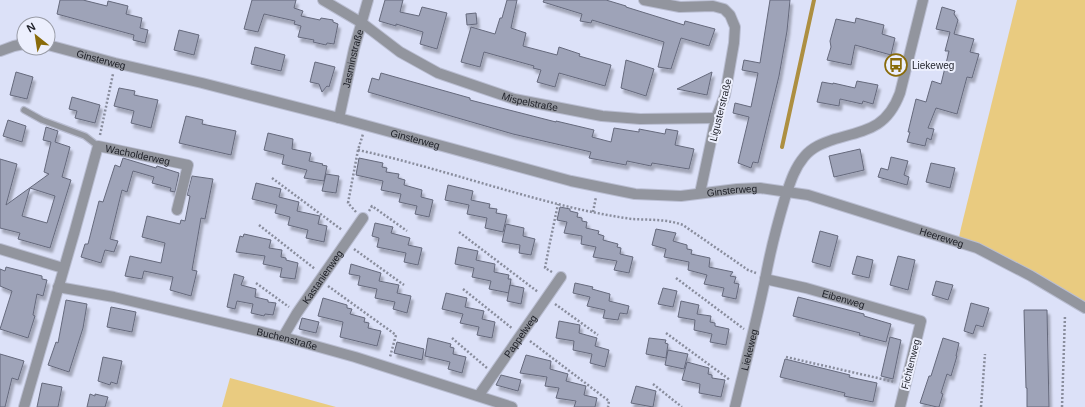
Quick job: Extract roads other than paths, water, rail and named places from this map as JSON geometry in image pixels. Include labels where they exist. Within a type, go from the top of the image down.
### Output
[{"type":"street","name":"Mispelstraße","points":[[323,0],[362,23],[400,52],[438,73],[514,99],[602,116],[640,119],[716,118]]},
{"type":"street","name":"Jasminstraße","points":[[339,118],[354,49],[368,0]]},
{"type":"street","name":"Ligusterstraße","points":[[644,0],[680,6],[713,6],[724,9],[730,15],[734,26],[734,43],[725,95],[716,118],[700,193]]},
{"type":"street","name":"Liekeweg","points":[[735,407],[781,212],[797,166],[810,150],[827,141],[866,130],[883,121],[890,114],[900,93],[923,0]]},
{"type":"street","points":[[0,51],[16,46]]},
{"type":"street","name":"Ginsterweg","points":[[56,47],[339,118],[506,165],[598,187],[634,194],[681,196],[760,188],[788,191]]},
{"type":"street","name":"Wacholderweg","points":[[24,407],[98,146],[188,165],[177,210]]},
{"type":"street","name":"Heereweg","points":[[788,191],[808,195],[977,248],[1031,276],[1085,308]]},
{"type":"street","name":"Kastanienweg","points":[[283,337],[297,313],[363,218]]},
{"type":"street","points":[[0,249],[63,268]]},
{"type":"street","name":"Pappelweg","points":[[479,395],[561,277]]},
{"type":"street","name":"Eibenweg","points":[[765,277],[921,321]]},
{"type":"street","name":"Buchenstraße","points":[[58,287],[114,297],[283,337],[355,357],[479,395],[512,407]]},
{"type":"street","name":"Fichtenweg","points":[[900,407],[921,321]]},
{"type":"lane","points":[[24,110],[42,120],[84,136],[98,146]]},
{"type":"waterway","points":[[782,147],[814,0]]},
{"type":"place","name":"Liekeweg","points":[[896,65]]}]
